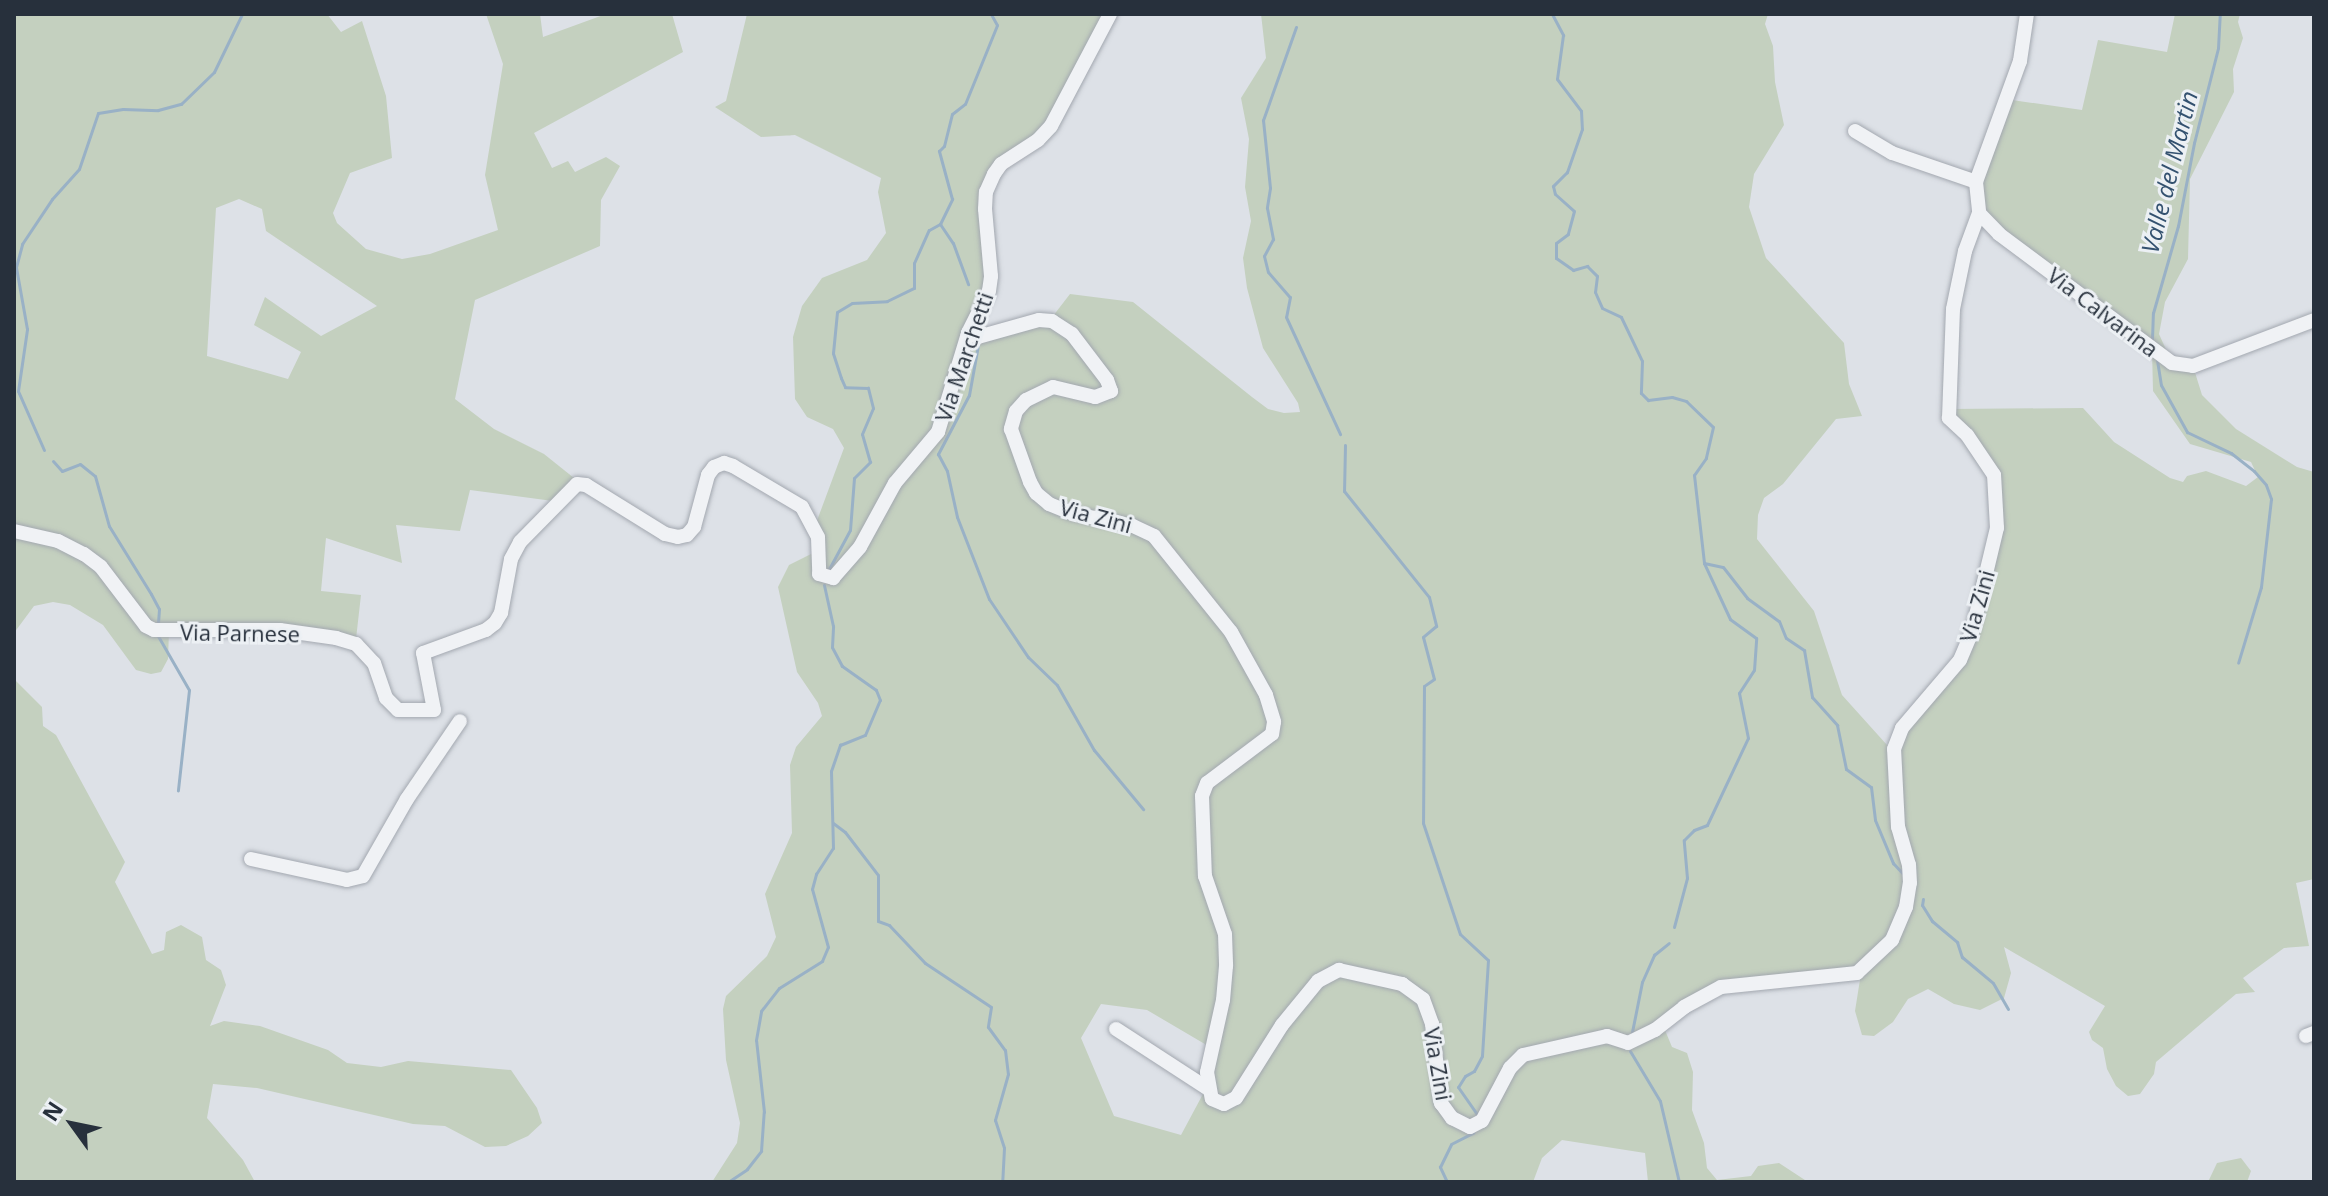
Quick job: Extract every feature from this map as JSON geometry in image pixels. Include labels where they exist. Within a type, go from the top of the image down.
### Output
[{"type":"street","name":"Via Marchetti","points":[[923,451],[938,432],[968,333],[989,291],[991,276],[986,192],[1001,164],[1038,140],[1051,126],[1110,14]]},
{"type":"street","points":[[1979,213],[1976,182],[2020,61],[2027,14]]},
{"type":"street","points":[[1855,131],[1892,153],[1976,182]]},
{"type":"street","name":"Via Zini","points":[[968,333],[978,337],[1039,320],[1052,321],[1072,334],[1107,380],[1111,391],[1095,397],[1053,387],[1026,400],[1016,411],[1011,429],[1030,482],[1036,493],[1049,504],[1071,513],[1133,526],[1154,536],[1231,632],[1266,695],[1274,722],[1272,734],[1207,783],[1202,796],[1201,844],[1205,876],[1223,925],[1226,966],[1207,1088],[1212,1099],[1224,1104],[1236,1098],[1282,1025],[1326,974],[1339,970],[1402,984],[1423,999],[1432,1024],[1441,1103],[1452,1118],[1470,1127],[1482,1121],[1510,1068],[1523,1055],[1607,1036],[1628,1043],[1655,1030],[1684,1007],[1721,987],[1857,973],[1892,940],[1906,907],[1910,883],[1909,865],[1898,827],[1894,749],[1902,728],[1960,660],[1972,632],[1997,528],[1994,475],[1967,435],[1949,418],[1953,309],[1965,251],[1979,213]]},
{"type":"street","name":"Via Calvarina","points":[[1979,213],[1999,234],[2172,363],[2193,366],[2314,320]]},
{"type":"street","name":"Via Parnese","points":[[14,531],[58,541],[84,554],[101,567],[146,626],[154,630],[280,630],[336,638],[366,651],[386,698],[398,710],[434,710],[423,653],[486,630],[495,623],[501,613],[511,559],[520,542],[577,484],[586,485],[665,534],[678,537],[687,535],[694,527],[708,475],[714,467],[724,463],[733,466],[802,507],[818,537],[819,574],[833,578],[860,547],[895,483],[923,451]]},
{"type":"street","points":[[251,859],[347,880],[363,876],[407,799],[460,721]]},
{"type":"street","points":[[1116,1029],[1207,1088]]},
{"type":"green space","points":[[14,14],[327,14],[341,32],[362,21],[386,96],[392,158],[350,173],[333,213],[337,223],[366,249],[402,259],[430,254],[498,230],[485,175],[503,64],[486,14],[540,14],[543,37],[606,14],[672,14],[683,52],[534,133],[552,168],[568,161],[575,172],[606,157],[620,166],[601,200],[600,246],[475,300],[455,399],[494,429],[544,454],[579,482],[553,501],[470,490],[460,531],[396,525],[402,563],[326,538],[321,591],[361,595],[356,639],[169,631],[168,659],[161,672],[151,674],[136,670],[103,625],[70,605],[53,602],[34,606],[14,633]],"holes":[[[239,199],[262,209],[266,231],[377,306],[321,336],[265,297],[254,325],[301,352],[288,379],[207,356],[216,208]]]},
{"type":"green space","points":[[747,14],[1107,14],[1051,123],[990,176],[990,262],[970,334],[1053,316],[1070,294],[1133,302],[1268,409],[1284,413],[1300,412],[1298,403],[1263,348],[1247,288],[1243,258],[1251,221],[1245,187],[1249,139],[1241,98],[1266,58],[1261,14],[1768,14],[1765,24],[1773,46],[1775,82],[1784,125],[1754,174],[1749,207],[1766,258],[1844,343],[1849,384],[1862,416],[1836,419],[1783,484],[1764,498],[1758,515],[1757,539],[1814,611],[1842,695],[1896,755],[1904,727],[1958,660],[1975,617],[1997,487],[1950,409],[2083,408],[2114,442],[2170,478],[2183,482],[2187,476],[2206,471],[2246,486],[2258,477],[2251,462],[2190,444],[2153,391],[2152,350],[1979,213],[1976,182],[2005,99],[2082,110],[2098,40],[2167,52],[2175,14],[2240,14],[2238,22],[2243,38],[2233,69],[2234,92],[2190,179],[2188,259],[2165,302],[2159,334],[2172,363],[2193,366],[2202,395],[2236,429],[2297,467],[2314,472],[2314,879],[2296,883],[2309,946],[2284,948],[2243,978],[2255,992],[2236,994],[2156,1062],[2154,1074],[2140,1094],[2128,1096],[2116,1086],[2107,1069],[2103,1048],[2092,1040],[2089,1032],[2105,1006],[2004,947],[2011,973],[2004,998],[1980,1010],[1954,1004],[1928,989],[1908,999],[1893,1022],[1874,1036],[1862,1035],[1855,1011],[1862,967],[1754,979],[1662,1023],[1672,1047],[1687,1053],[1693,1072],[1692,1110],[1704,1143],[1707,1168],[1717,1180],[1751,1176],[1758,1166],[1779,1163],[1808,1182],[1648,1182],[1645,1153],[1562,1140],[1542,1158],[1533,1182],[712,1182],[737,1143],[740,1123],[726,1060],[723,1009],[726,996],[767,956],[776,937],[765,894],[792,833],[790,765],[796,747],[822,716],[818,703],[797,672],[778,587],[789,565],[817,551],[815,526],[844,448],[833,429],[807,417],[795,399],[793,337],[802,306],[822,278],[867,260],[886,233],[878,192],[881,178],[795,135],[761,137],[715,107],[726,101]],"holes":[[[1101,1004],[1147,1010],[1215,1050],[1203,1094],[1181,1135],[1114,1116],[1081,1038]]]},
{"type":"green space","points":[[14,679],[42,707],[43,726],[56,735],[125,862],[115,882],[152,954],[164,950],[166,932],[181,925],[202,937],[206,960],[221,970],[226,985],[210,1026],[224,1021],[260,1026],[328,1050],[347,1063],[381,1067],[408,1061],[511,1070],[537,1108],[542,1123],[528,1136],[506,1146],[485,1147],[445,1126],[413,1124],[257,1088],[213,1084],[207,1118],[243,1160],[255,1182],[14,1182]]},
{"type":"green space","points":[[2241,1158],[2251,1171],[2247,1182],[2208,1182],[2217,1163]]},
{"type":"waterway","points":[[44,450],[18,391],[27,329],[16,267],[22,244],[52,199],[79,169],[98,113],[123,109],[158,110],[181,104],[214,72],[242,14]]},
{"type":"waterway","points":[[829,569],[850,530],[854,478],[870,462],[862,434],[873,408],[868,388],[845,387],[841,378],[833,353],[837,312],[852,303],[887,301],[914,288],[914,263],[929,230],[940,224],[952,199],[939,151],[944,146],[952,114],[965,104],[997,25],[991,14]]},
{"type":"waterway","points":[[1552,14],[1563,35],[1557,79],[1581,111],[1582,129],[1567,172],[1553,186],[1555,194],[1574,211],[1568,234],[1556,243],[1556,258],[1573,270],[1587,266],[1597,276],[1595,292],[1602,308],[1621,317],[1642,361],[1641,393],[1648,400],[1672,397],[1686,401],[1713,427],[1706,458],[1694,475],[1704,563],[1723,567],[1747,598],[1779,621],[1786,638],[1804,650],[1812,697],[1837,725],[1846,769],[1871,787],[1875,820],[1893,863],[1904,875]]},
{"type":"waterway","name":"Valle del Martin","points":[[2152,339],[2153,313],[2178,226],[2194,143],[2218,48],[2220,14]]},
{"type":"waterway","points":[[1296,27],[1263,120],[1270,188],[1267,208],[1273,239],[1264,256],[1268,272],[1290,297],[1286,317],[1340,434]]},
{"type":"waterway","points":[[940,224],[953,243],[968,284]]},
{"type":"waterway","points":[[978,345],[969,395],[938,454],[947,471],[957,517],[989,599],[1028,657],[1057,685],[1094,750],[1143,809]]},
{"type":"waterway","name":"Valle del Martin","points":[[2157,360],[2161,385],[2187,432],[2231,453],[2254,471],[2266,485],[2271,499],[2261,587],[2238,663]]},
{"type":"waterway","points":[[1345,445],[1344,491],[1429,597],[1436,626],[1423,637],[1434,679],[1424,686],[1423,823],[1460,934],[1488,960],[1482,1056],[1474,1071],[1465,1076],[1458,1087],[1479,1117]]},
{"type":"waterway","points":[[53,461],[62,471],[80,464],[95,476],[109,526],[159,609],[158,623]]},
{"type":"waterway","points":[[1674,927],[1687,878],[1684,840],[1694,830],[1707,825],[1748,738],[1739,693],[1754,670],[1756,638],[1730,619],[1704,563]]},
{"type":"waterway","points":[[728,1182],[747,1169],[761,1151],[764,1112],[756,1040],[761,1011],[779,988],[822,961],[828,947],[812,889],[816,874],[833,848],[831,771],[840,745],[865,735],[880,700],[876,690],[842,666],[832,647],[833,626],[824,585]]},
{"type":"waterway","points":[[158,636],[189,690],[178,790]]},
{"type":"waterway","points":[[833,823],[845,832],[878,875],[878,921],[889,925],[925,963],[991,1007],[988,1027],[1005,1050],[1008,1074],[995,1120],[1004,1148],[1002,1182]]},
{"type":"waterway","points":[[1923,899],[1922,905],[1932,921],[1957,942],[1962,957],[1993,983],[2008,1009]]},
{"type":"waterway","points":[[1632,1032],[1642,982],[1654,955],[1669,943]]},
{"type":"waterway","points":[[1630,1051],[1660,1101],[1679,1182]]},
{"type":"waterway","points":[[1447,1182],[1440,1167],[1451,1144],[1473,1133]]}]
